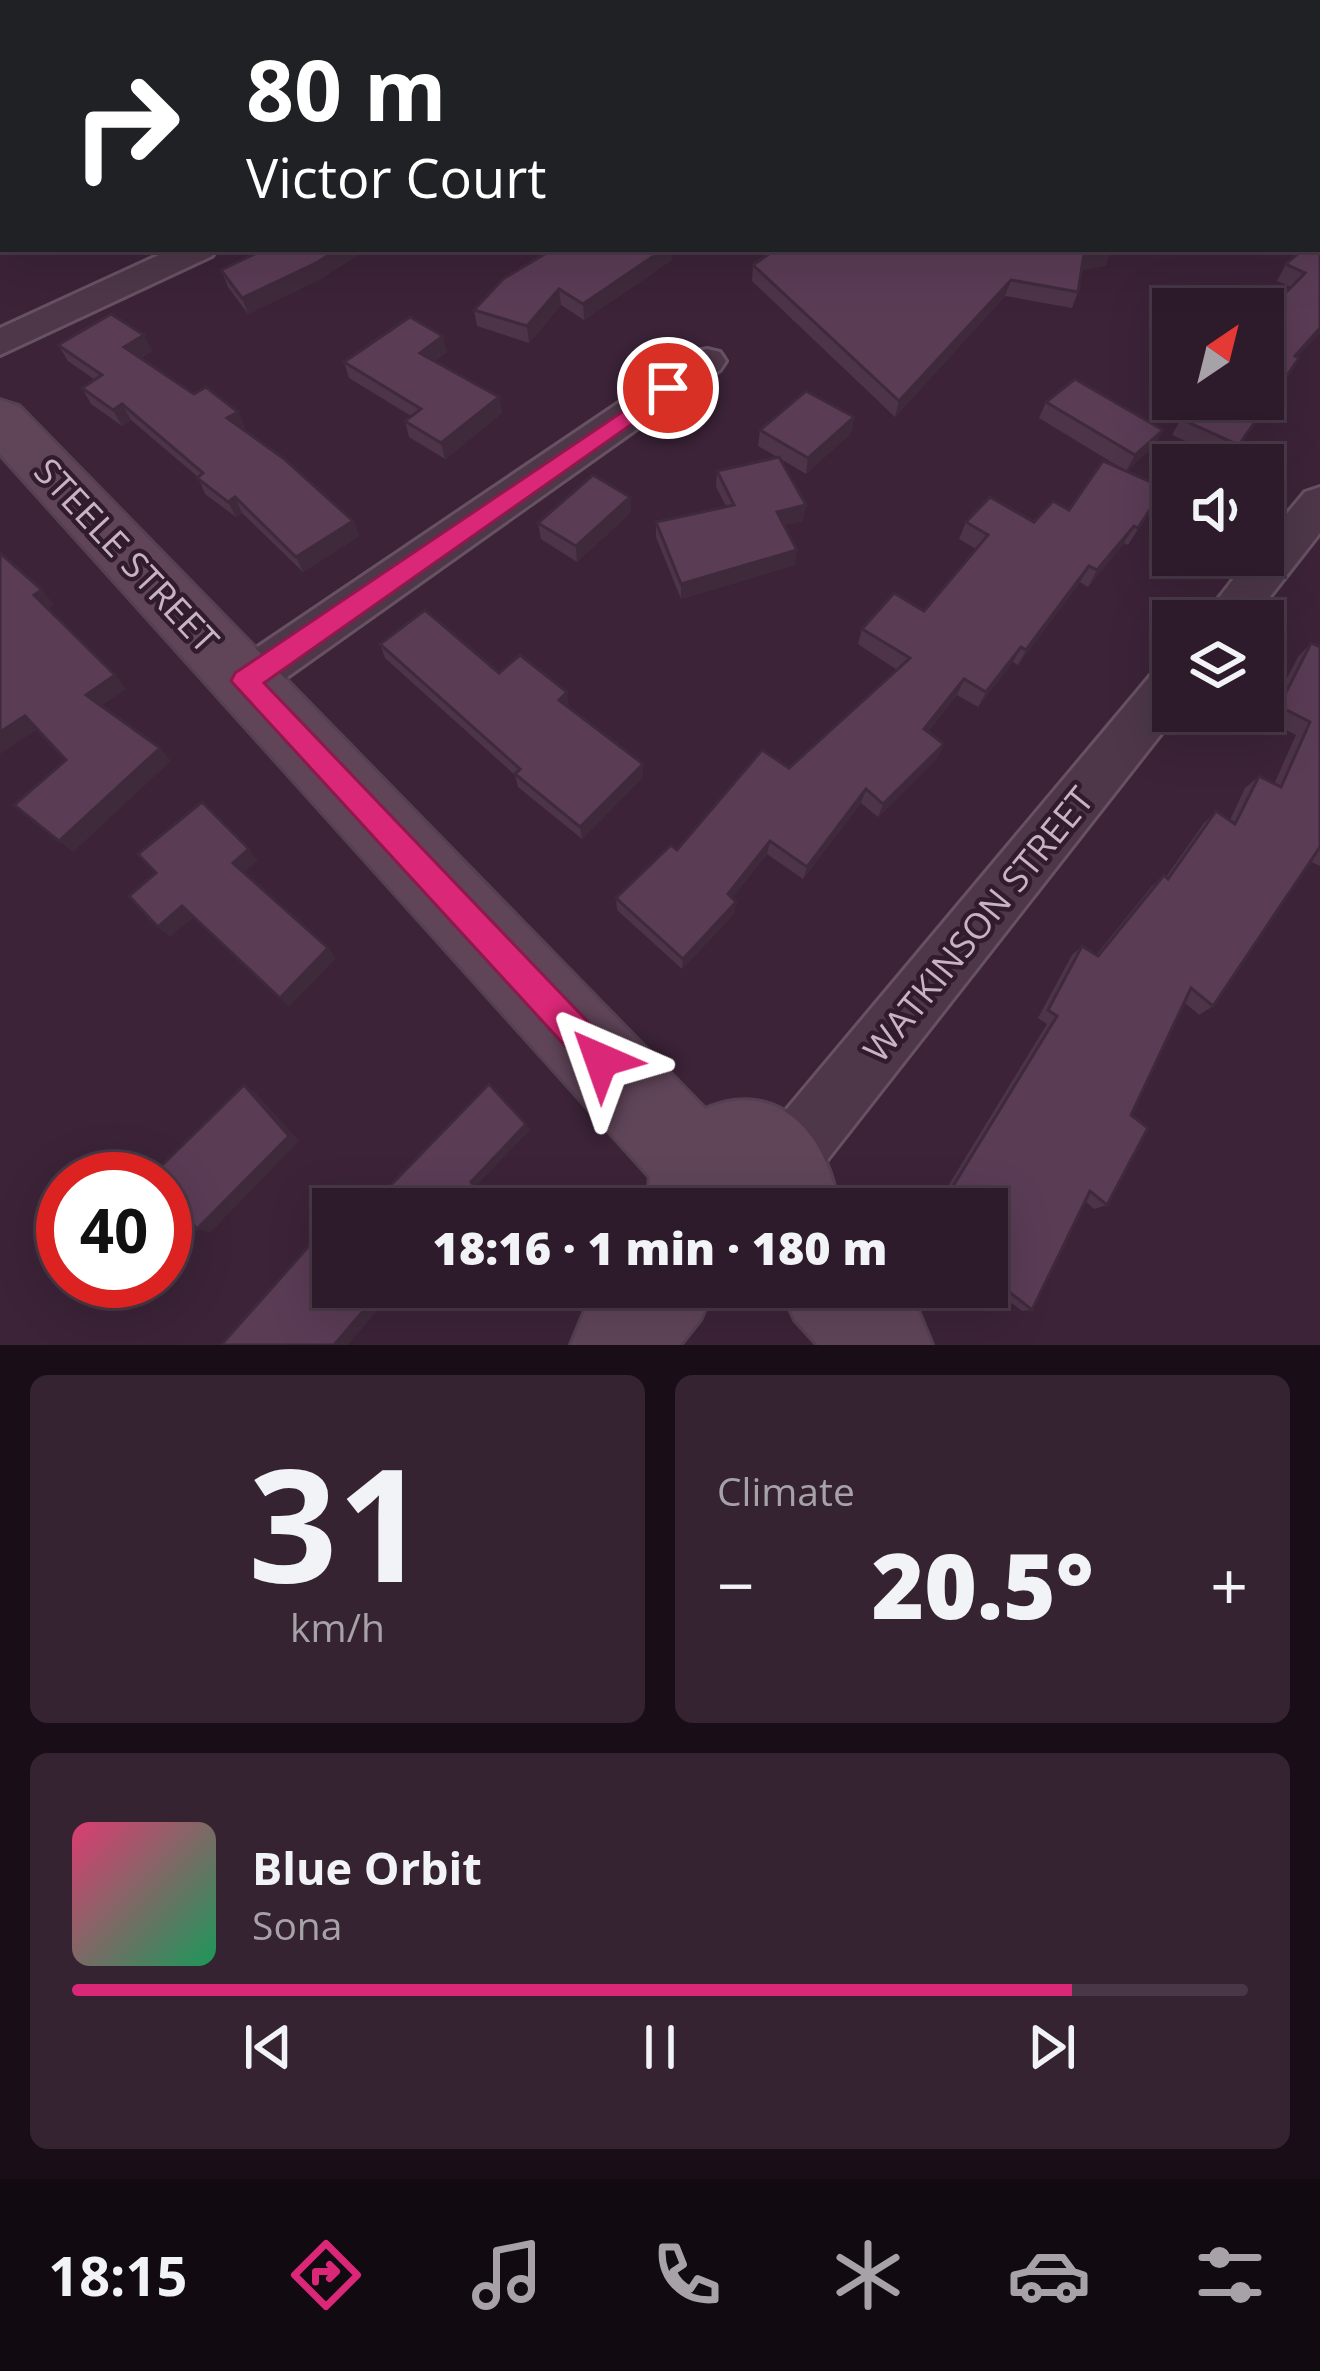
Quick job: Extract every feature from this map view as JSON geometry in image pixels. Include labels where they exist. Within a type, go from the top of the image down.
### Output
[{"type":"street","points":[[0,343],[194,252]]},
{"type":"street","points":[[245,681],[706,362]]},
{"type":"street","name":"STEELE STREET","points":[[0,418],[245,681],[694,1186]]},
{"type":"street","points":[[1241,600],[1320,502]]},
{"type":"street","name":"WATKINSON STREET","points":[[788,1186],[1152,710]]},
{"type":"street","points":[[694,1186],[718,1145],[735,1140],[753,1142],[788,1186]]},
{"type":"street","points":[[619,1345],[650,1308]]},
{"type":"street","points":[[848,1308],[884,1345]]},
{"type":"building","points":[[259,252],[333,252],[242,298],[221,270]]},
{"type":"building","points":[[548,252],[660,252],[583,304],[559,289],[527,326],[474,310],[503,279]]},
{"type":"building","points":[[772,252],[1095,252],[1084,254],[1078,292],[1011,280],[899,401],[753,265]]},
{"type":"building","points":[[1300,252],[1320,252],[1320,328],[1295,356],[1299,358],[1284,380],[1284,294],[1305,273],[1286,264]]},
{"type":"building","points":[[111,314],[144,335],[124,347],[194,394],[206,387],[238,412],[227,418],[283,458],[353,521],[296,557],[235,497],[228,502],[197,478],[203,473],[122,404],[113,410],[82,388],[102,375],[58,345]]},
{"type":"building","points":[[410,317],[443,336],[420,353],[499,397],[441,443],[405,421],[421,409],[344,362]]},
{"type":"building","points":[[1075,379],[1163,430],[1135,455],[1046,402]]},
{"type":"building","points":[[806,391],[854,417],[808,458],[760,430]]},
{"type":"building","points":[[1183,420],[1256,420],[1237,444]]},
{"type":"building","points":[[779,457],[806,505],[777,512],[797,550],[681,584],[656,522],[734,505],[717,471]]},
{"type":"building","points":[[1103,461],[1152,483],[1152,506],[1138,528],[1134,526],[1097,570],[1089,566],[1026,650],[1021,647],[986,692],[964,679],[924,729],[944,744],[883,804],[866,789],[807,867],[770,841],[728,894],[736,902],[683,959],[616,898],[671,845],[677,850],[762,750],[789,768],[910,658],[862,629],[894,593],[924,611],[988,535],[966,522],[990,497],[1034,522],[1053,501],[1069,510]]},
{"type":"building","points":[[593,475],[630,497],[576,546],[538,523]]},
{"type":"building","points":[[0,553],[42,590],[34,595],[115,675],[86,695],[160,748],[59,841],[14,805],[66,760],[25,716],[0,732]]},
{"type":"building","points":[[425,610],[499,673],[520,655],[567,692],[559,700],[643,764],[580,827],[515,774],[520,769],[380,644]]},
{"type":"building","points":[[1311,643],[1320,647],[1320,847],[1213,1006],[1191,988],[1131,1115],[1148,1128],[1107,1205],[1090,1191],[1032,1310],[1008,1291],[1008,1188],[952,1188],[1057,1016],[1048,1010],[1082,946],[1098,956],[1164,875],[1168,879],[1216,811],[1235,824],[1259,776],[1281,787],[1310,722],[1284,709],[1284,696]]},
{"type":"building","points":[[202,802],[249,849],[233,863],[328,948],[280,998],[182,906],[158,927],[129,896],[156,873],[138,854]]},
{"type":"building","points":[[489,1084],[526,1124],[471,1182],[476,1188],[389,1187]]},
{"type":"building","points":[[244,1085],[289,1136],[197,1229],[192,1223],[192,1152],[175,1152]]},
{"type":"building","points":[[309,1246],[312,1308],[364,1310],[334,1345],[221,1345]]},
{"type":"route","points":[[601,1060],[245,681],[668,388]]}]
